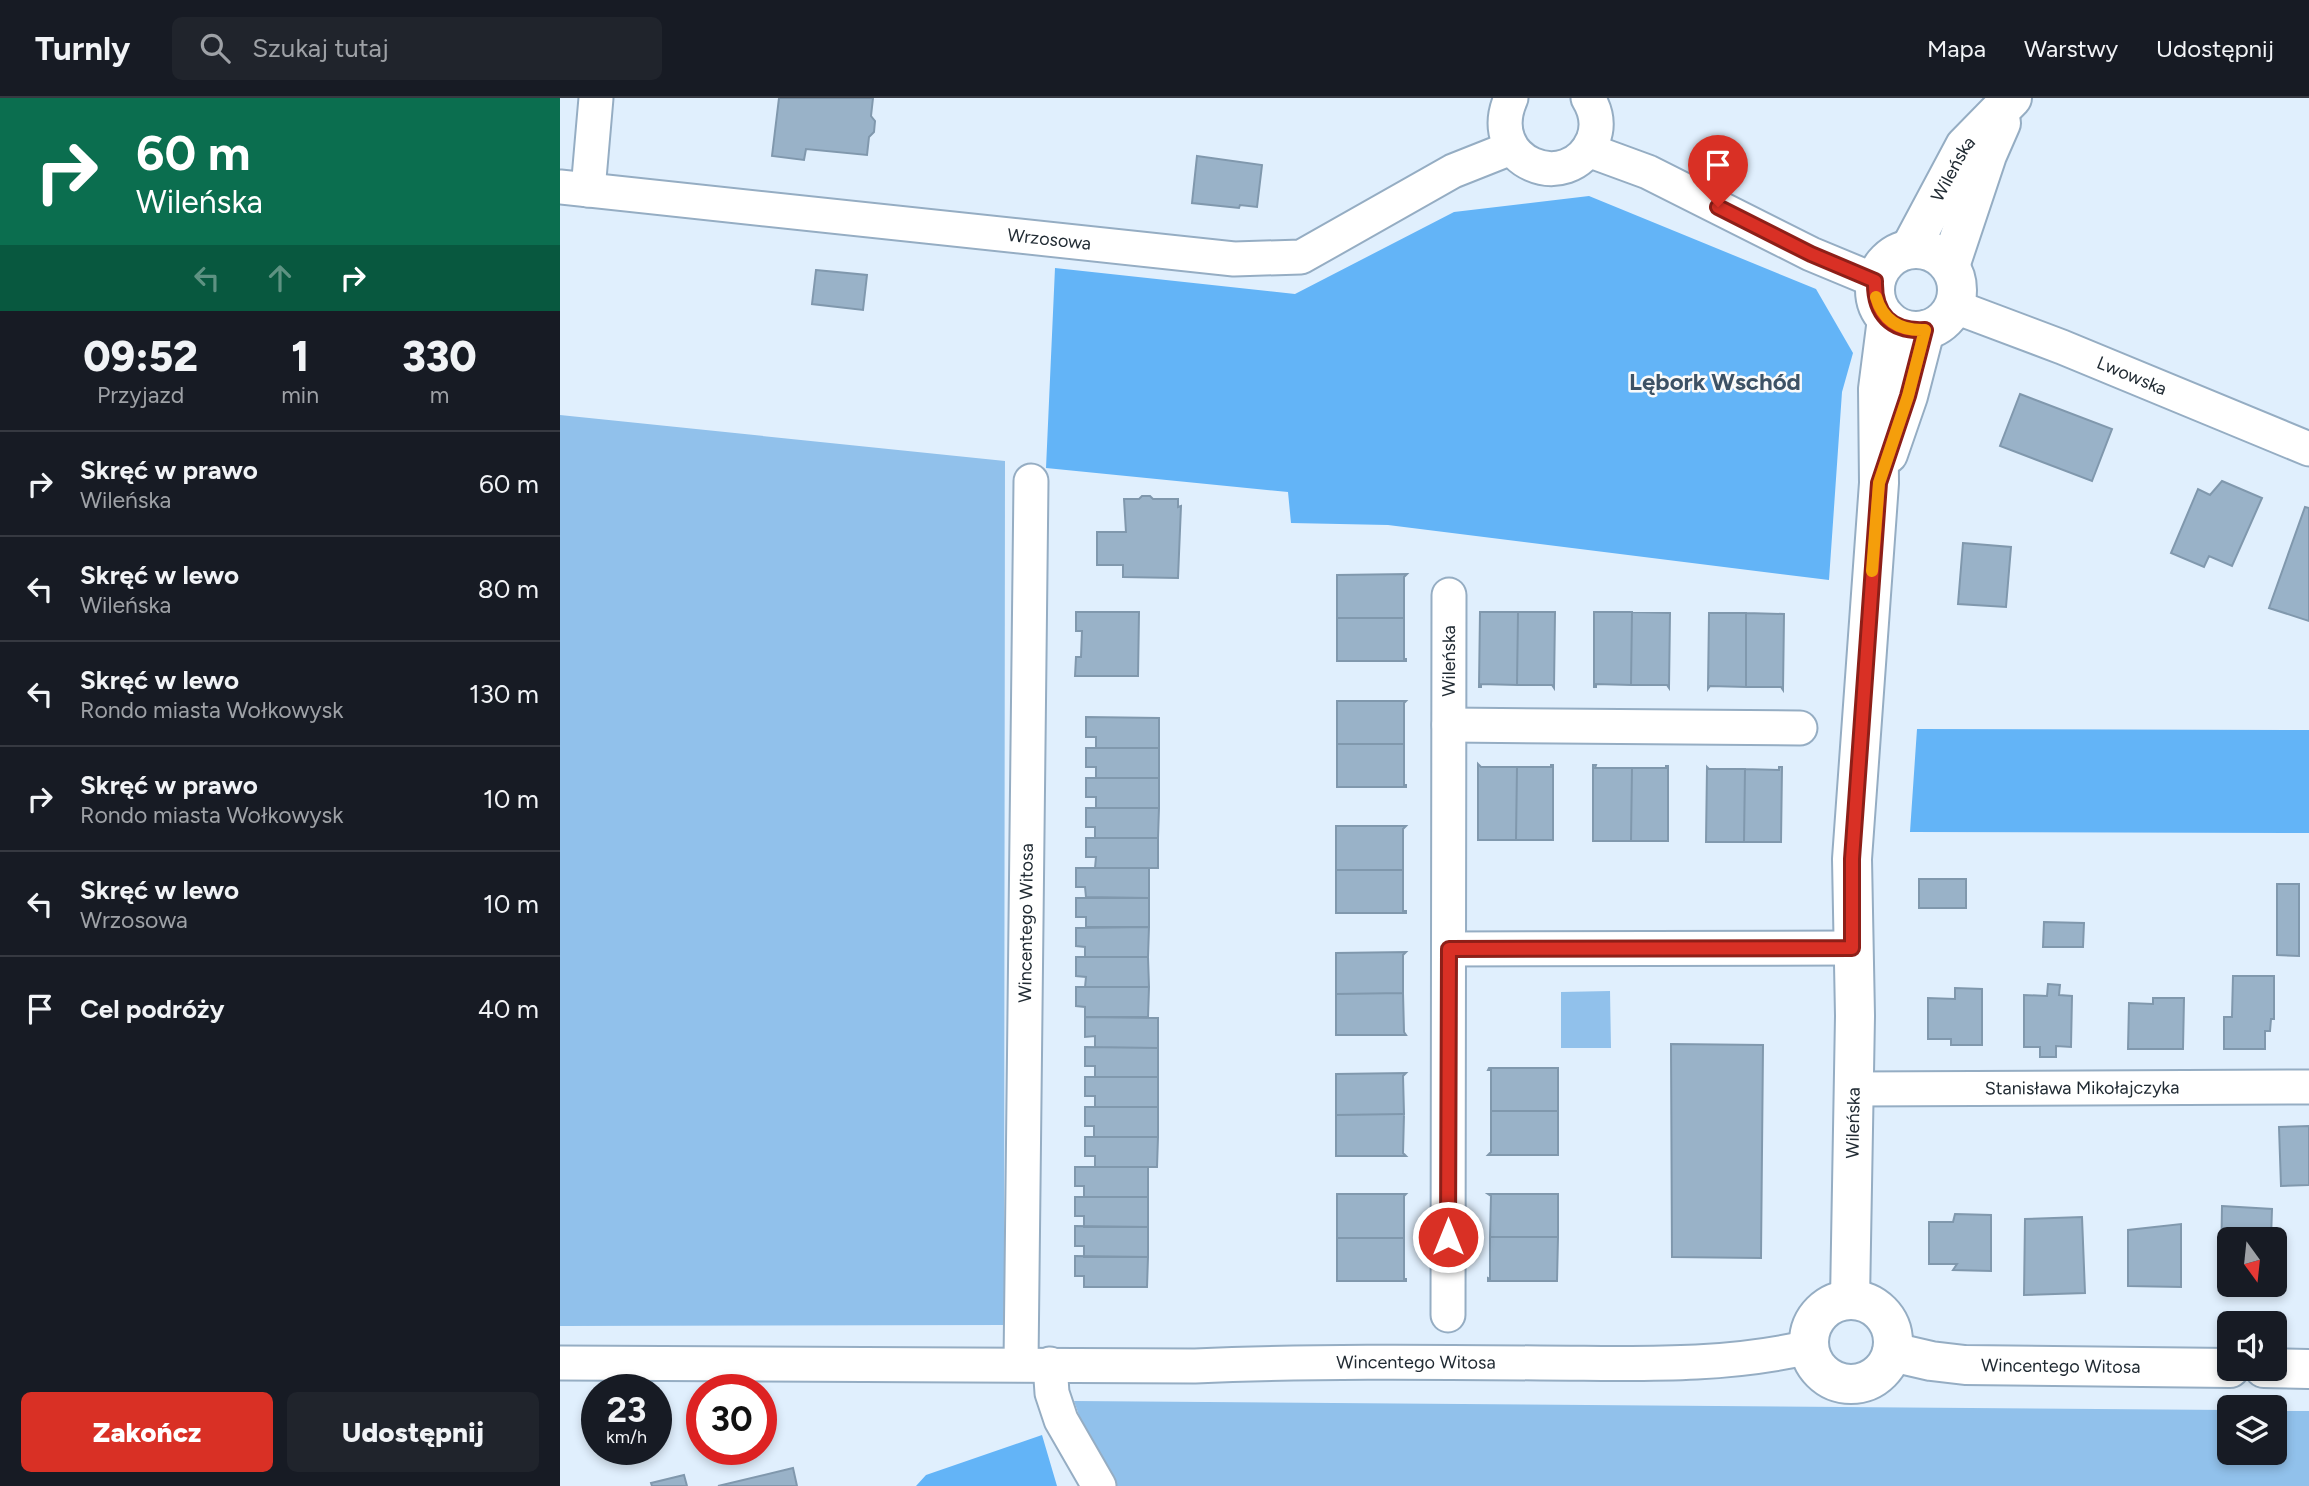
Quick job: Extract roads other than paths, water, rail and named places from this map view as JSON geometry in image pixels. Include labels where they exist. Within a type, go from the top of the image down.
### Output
[{"type":"main road","name":"Wileńska","points":[[1910,249],[1965,146],[2011,98]]},
{"type":"main road","name":"Wileńska","points":[[1950,266],[1987,156],[2011,98]]},
{"type":"main road","points":[[1910,249],[1932,253],[1950,266],[1957,293],[1939,318],[1911,331],[1898,327],[1879,308],[1875,281],[1888,259],[1910,249]]},
{"type":"main road","name":"Wileńska","points":[[1850,1300],[1855,1016],[1852,859],[1879,483],[1878,389],[1887,318]]},
{"type":"main road","name":"Wileńska","points":[[1879,483],[1908,396],[1939,318]]},
{"type":"main road","points":[[1842,1300],[1850,1300],[1872,1305],[1884,1315],[1894,1338],[1888,1363],[1880,1373],[1867,1381],[1852,1384],[1837,1381],[1824,1374],[1814,1362],[1809,1347],[1810,1331],[1816,1317],[1828,1306],[1842,1300]]},
{"type":"main road","name":"Wincentego Witosa","points":[[1892,1352],[1965,1365],[2217,1368]]},
{"type":"main road","points":[[2287,1369],[2309,1369]]},
{"type":"street","points":[[574,188],[596,98]]},
{"type":"street","points":[[1511,98],[1504,122],[1511,148],[1521,159],[1534,166],[1549,169],[1564,167],[1588,150],[1594,137],[1596,122],[1594,107],[1588,98]]},
{"type":"street","name":"Wrzosowa","points":[[574,188],[1234,259],[1301,257],[1453,171],[1511,148]]},
{"type":"street","points":[[1588,150],[1648,172],[1811,254],[1875,281]]},
{"type":"street","name":"Lwowska","points":[[1939,318],[2062,347],[2309,449]]},
{"type":"street","name":"Wincentego Witosa","points":[[1031,481],[1036,1364]]},
{"type":"street","name":"Wileńska","points":[[1448,1315],[1449,595]]},
{"type":"street","points":[[1449,725],[1800,728]]},
{"type":"street","points":[[1449,949],[1852,948]]},
{"type":"street","name":"Stanisława Mikołajczyka","points":[[1854,1088],[2309,1087]]},
{"type":"street","name":"Wincentego Witosa","points":[[560,1363],[1195,1366],[1296,1362],[1677,1364],[1759,1357],[1809,1347]]},
{"type":"street","points":[[1036,1364],[1052,1393],[1061,1420],[1100,1486]]},
{"type":"district","name":"Lębork Wschód","points":[[1715,381]]}]
